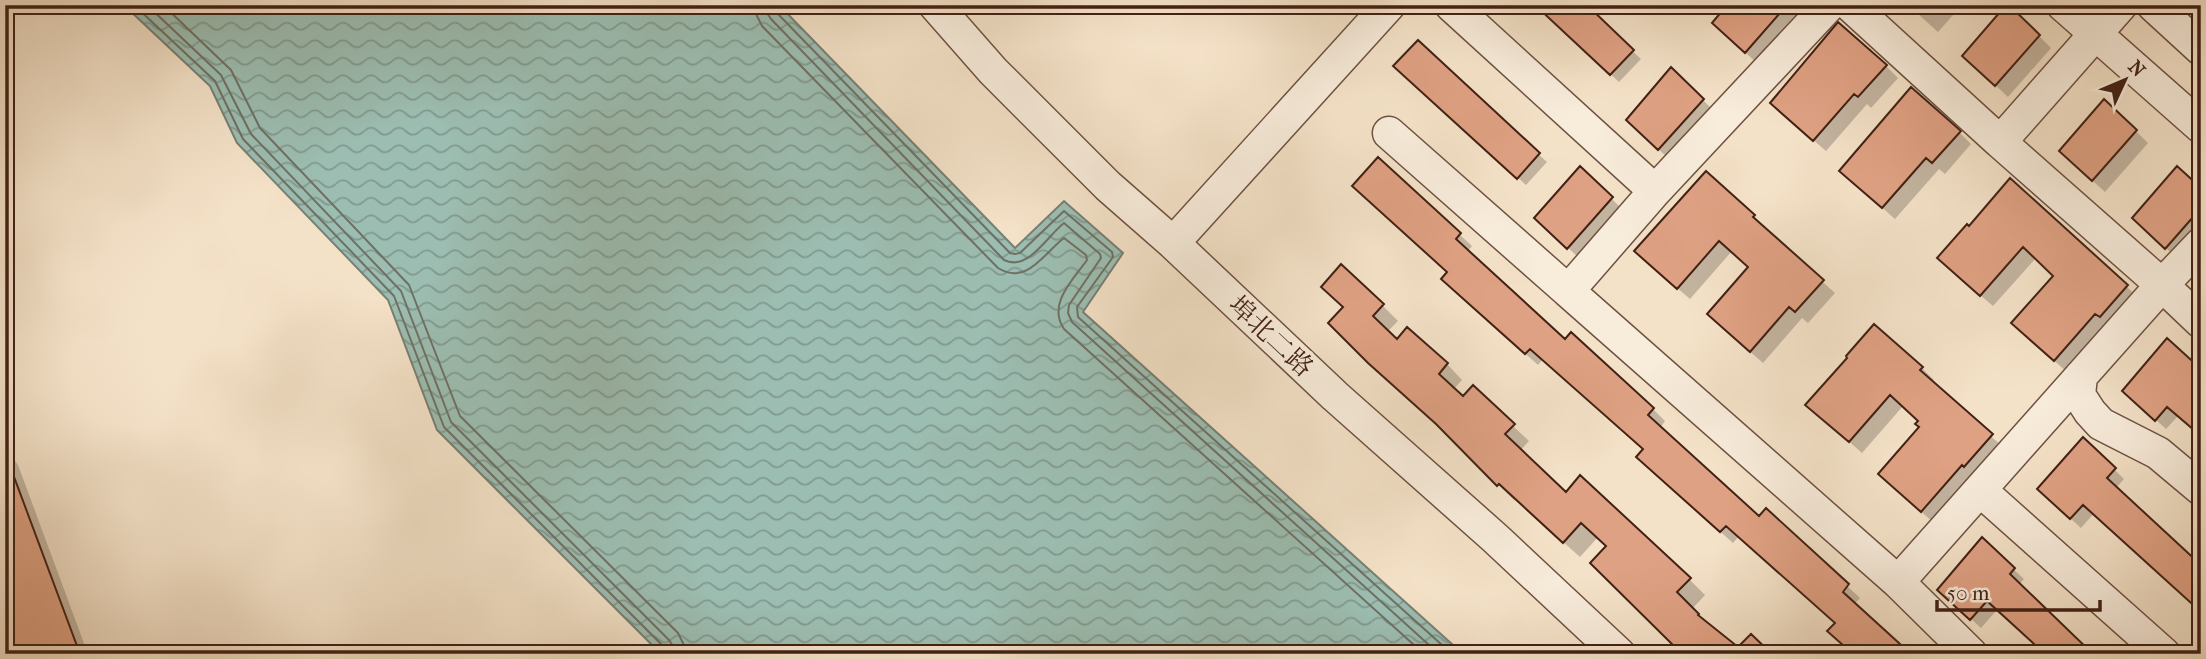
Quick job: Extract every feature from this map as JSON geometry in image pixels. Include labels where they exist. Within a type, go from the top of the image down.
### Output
[{"type":"street","name":"埠北二路","points":[[935,5],[993,71],[1075,155],[1619,654]]},
{"type":"street","points":[[1172,243],[1389,5]]},
{"type":"street","points":[[1451,5],[1655,191]]},
{"type":"street","points":[[1568,291],[1655,191],[1829,5]]},
{"type":"street","points":[[1850,5],[2201,322]]},
{"type":"street","points":[[2063,5],[2201,127]]},
{"type":"street","points":[[2000,142],[2121,5]]},
{"type":"street","points":[[2152,5],[2201,49]]},
{"type":"street","points":[[1389,133],[1898,582],[1971,654]]},
{"type":"street","points":[[1898,582],[2201,244]]},
{"type":"street","points":[[2081,376],[2079,395],[2101,424],[2158,453],[2201,489]]},
{"type":"street","points":[[1980,489],[2164,654]]},
{"type":"water","points":[[127,5],[779,5],[1015,248],[1064,201],[1123,253],[1083,312],[1463,654],[661,654],[437,430],[388,300],[237,143],[210,86],[127,8]]},
{"type":"building","points":[[1535,5],[1587,5],[1634,50],[1610,75]]},
{"type":"building","points":[[1727,5],[1787,5],[1745,53],[1712,23]]},
{"type":"building","points":[[2006,5],[2040,35],[1995,86],[1962,56]]},
{"type":"building","points":[[1838,22],[1887,65],[1858,97],[1854,94],[1813,141],[1770,103]]},
{"type":"building","points":[[1418,40],[1540,153],[1517,179],[1393,66]]},
{"type":"building","points":[[1671,67],[1704,99],[1658,150],[1626,120]]},
{"type":"building","points":[[1911,87],[1961,131],[1932,163],[1926,158],[1882,208],[1839,171]]},
{"type":"building","points":[[2104,99],[2137,130],[2092,181],[2059,151]]},
{"type":"building","points":[[1378,157],[1461,233],[1456,239],[1565,339],[1571,332],[1654,408],[1648,415],[1759,516],[1766,508],[1849,584],[1843,592],[1911,654],[1853,654],[1827,631],[1835,623],[1726,526],[1720,532],[1636,457],[1643,449],[1530,349],[1525,354],[1441,279],[1447,272],[1352,186]]},
{"type":"building","points":[[1580,166],[1613,197],[1567,249],[1534,218]]},
{"type":"building","points":[[2177,166],[2201,188],[2201,208],[2165,249],[2132,218]]},
{"type":"building","points":[[1706,171],[1824,280],[1795,312],[1789,307],[1750,352],[1707,314],[1748,267],[1719,241],[1677,289],[1634,251]]},
{"type":"building","points":[[2010,178],[2128,285],[2100,317],[2095,314],[2054,361],[2011,323],[2053,276],[2023,247],[1980,296],[1937,258]]},
{"type":"building","points":[[1341,264],[1384,304],[1373,316],[1397,339],[1407,327],[1448,363],[1439,374],[1463,396],[1473,385],[1515,424],[1505,434],[1566,492],[1580,475],[1691,578],[1677,592],[1698,615],[1738,647],[1751,634],[1772,654],[1682,654],[1590,563],[1606,546],[1581,523],[1563,543],[1499,484],[1497,486],[1436,424],[1328,323],[1343,307],[1321,287]]},
{"type":"building","points":[[1874,324],[1923,367],[1920,370],[1993,434],[1921,512],[1878,474],[1919,427],[1915,424],[1918,421],[1890,395],[1849,442],[1805,405]]},
{"type":"building","points":[[2167,338],[2201,369],[2201,436],[2167,407],[2155,421],[2122,391]]},
{"type":"building","points":[[2083,437],[2116,468],[2107,478],[2201,565],[2201,612],[2083,505],[2070,519],[2037,489]]},
{"type":"building","points":[[7,458],[80,654],[5,654]]},
{"type":"building","points":[[1982,537],[2015,568],[2010,574],[2093,654],[2045,654],[1987,601],[1970,620],[1937,590]]}]
